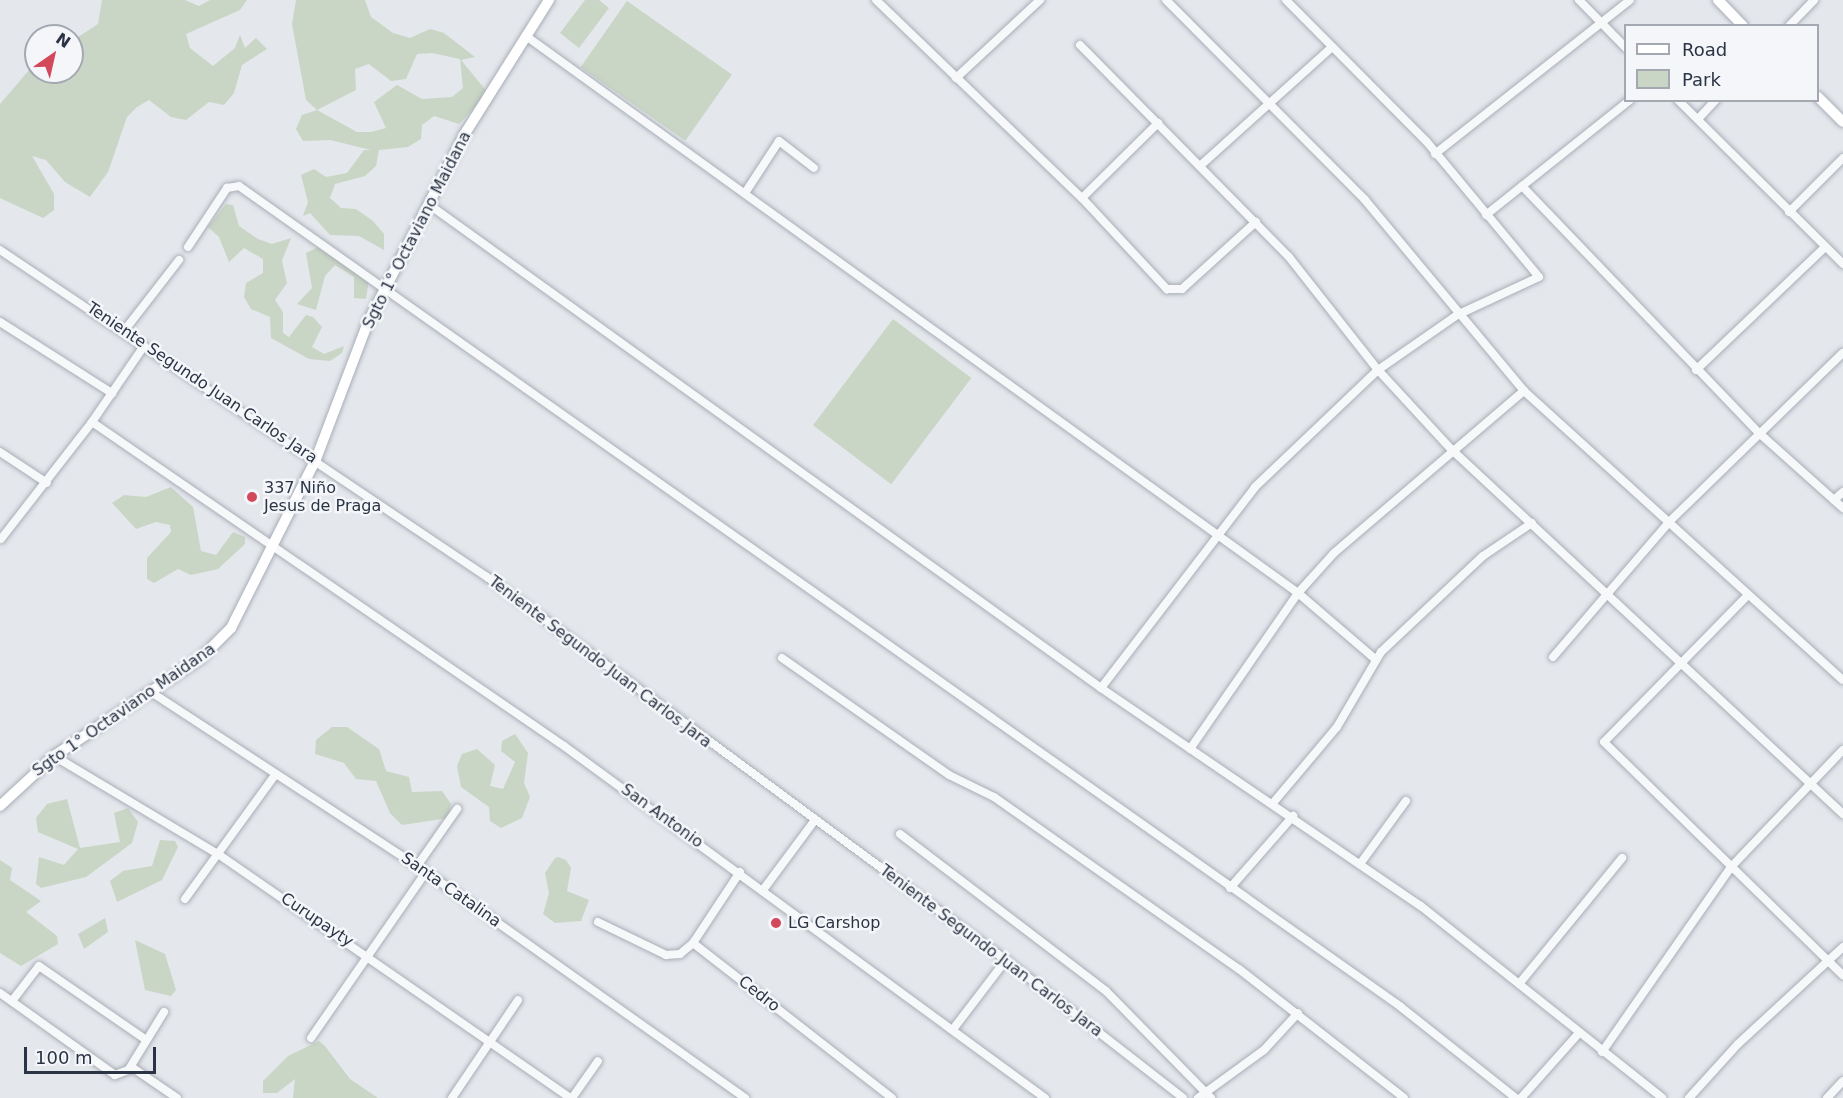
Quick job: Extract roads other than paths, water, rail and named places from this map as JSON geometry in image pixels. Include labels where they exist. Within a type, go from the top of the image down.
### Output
[{"type":"main road","name":"Sgto 1° Octaviano Maidana","points":[[0,806],[54,756],[220,643],[316,459],[387,287],[431,206],[464,135],[549,0]]},
{"type":"main road","points":[[1718,0],[1741,24]]},
{"type":"main road","points":[[1819,98],[1843,122]]},
{"type":"street","points":[[876,0],[1082,198],[1160,283],[1175,291],[1256,222]]},
{"type":"street","points":[[956,78],[1040,0]]},
{"type":"street","points":[[1166,0],[1365,200],[1457,315],[1524,391],[1670,521],[1747,596],[1843,680]]},
{"type":"street","points":[[1101,688],[1215,536],[1255,487],[1378,370],[1457,315],[1539,277],[1435,154],[1286,0]]},
{"type":"street","points":[[1579,0],[1624,46]]},
{"type":"street","points":[[1435,154],[1630,0]]},
{"type":"street","points":[[1791,24],[1814,0]]},
{"type":"street","points":[[526,36],[1215,536],[1298,593],[1376,659]]},
{"type":"street","points":[[1080,45],[1256,222],[1378,370],[1451,449],[1608,592],[1809,785],[1843,814]]},
{"type":"street","points":[[1201,165],[1332,46]]},
{"type":"street","points":[[1486,215],[1627,102]]},
{"type":"street","points":[[1680,102],[1843,264]]},
{"type":"street","points":[[1698,119],[1714,102]]},
{"type":"street","points":[[1082,198],[1158,123]]},
{"type":"street","points":[[745,193],[779,141],[814,168]]},
{"type":"street","points":[[1789,212],[1843,158]]},
{"type":"street","points":[[188,247],[227,188],[239,186],[387,287],[1230,888],[1401,1007],[1516,1098]]},
{"type":"street","points":[[1522,186],[1696,370],[1759,433],[1843,508]]},
{"type":"street","points":[[431,206],[1101,688],[1293,816],[1360,864],[1519,984],[1578,1034],[1662,1098]]},
{"type":"street","points":[[1696,370],[1825,247]]},
{"type":"street","name":"Teniente Segundo Juan Carlos Jara","points":[[0,250],[316,459],[487,577],[1006,960],[1183,1098]]},
{"type":"street","points":[[124,331],[179,260]]},
{"type":"street","points":[[0,322],[112,393]]},
{"type":"street","points":[[1,539],[47,483],[144,346]]},
{"type":"street","points":[[1553,657],[1670,521],[1843,353]]},
{"type":"street","points":[[1190,749],[1298,593],[1334,553],[1451,449],[1524,391]]},
{"type":"street","name":"San Antonio","points":[[92,422],[740,872],[1045,1098]]},
{"type":"street","points":[[0,452],[47,483]]},
{"type":"street","points":[[1834,500],[1843,492]]},
{"type":"street","points":[[1273,803],[1337,727],[1376,659],[1440,592],[1532,523]]},
{"type":"street","points":[[1747,596],[1604,742],[1843,975]]},
{"type":"street","points":[[782,658],[948,775],[994,797],[1298,1013],[1404,1098]]},
{"type":"street","name":"Santa Catalina","points":[[151,692],[426,872],[745,1098]]},
{"type":"street","points":[[1602,1052],[1731,867],[1843,750]]},
{"type":"street","name":"Curupayty","points":[[54,756],[218,854],[368,954],[572,1098]]},
{"type":"street","points":[[185,899],[275,775]]},
{"type":"street","points":[[1360,864],[1406,801]]},
{"type":"street","points":[[417,866],[457,809]]},
{"type":"street","points":[[1230,888],[1293,816]]},
{"type":"street","points":[[763,890],[815,820]]},
{"type":"street","points":[[900,834],[1106,991],[1210,1096]]},
{"type":"street","points":[[1519,984],[1622,858]]},
{"type":"street","points":[[311,1038],[426,872]]},
{"type":"street","points":[[598,922],[666,955],[680,954],[693,943],[740,872]]},
{"type":"street","name":"Cedro","points":[[693,943],[892,1098]]},
{"type":"street","points":[[1689,1098],[1738,1044],[1843,947]]},
{"type":"street","points":[[954,1029],[1006,960]]},
{"type":"street","points":[[12,1001],[39,966],[145,1039]]},
{"type":"street","points":[[0,993],[115,1076],[129,1068],[145,1039],[164,1012]]},
{"type":"street","points":[[452,1098],[518,1000]]},
{"type":"street","points":[[1198,1098],[1210,1096],[1264,1050],[1298,1013]]},
{"type":"street","points":[[1521,1098],[1578,1034]]},
{"type":"street","points":[[572,1098],[598,1061]]},
{"type":"street","points":[[129,1068],[177,1098]]},
{"type":"street","points":[[1827,1098],[1843,1081]]},
{"type":"place","name":"337 Niño Jesus de Praga","points":[[252,497]]},
{"type":"place","name":"LG Carshop","points":[[776,923]]}]
